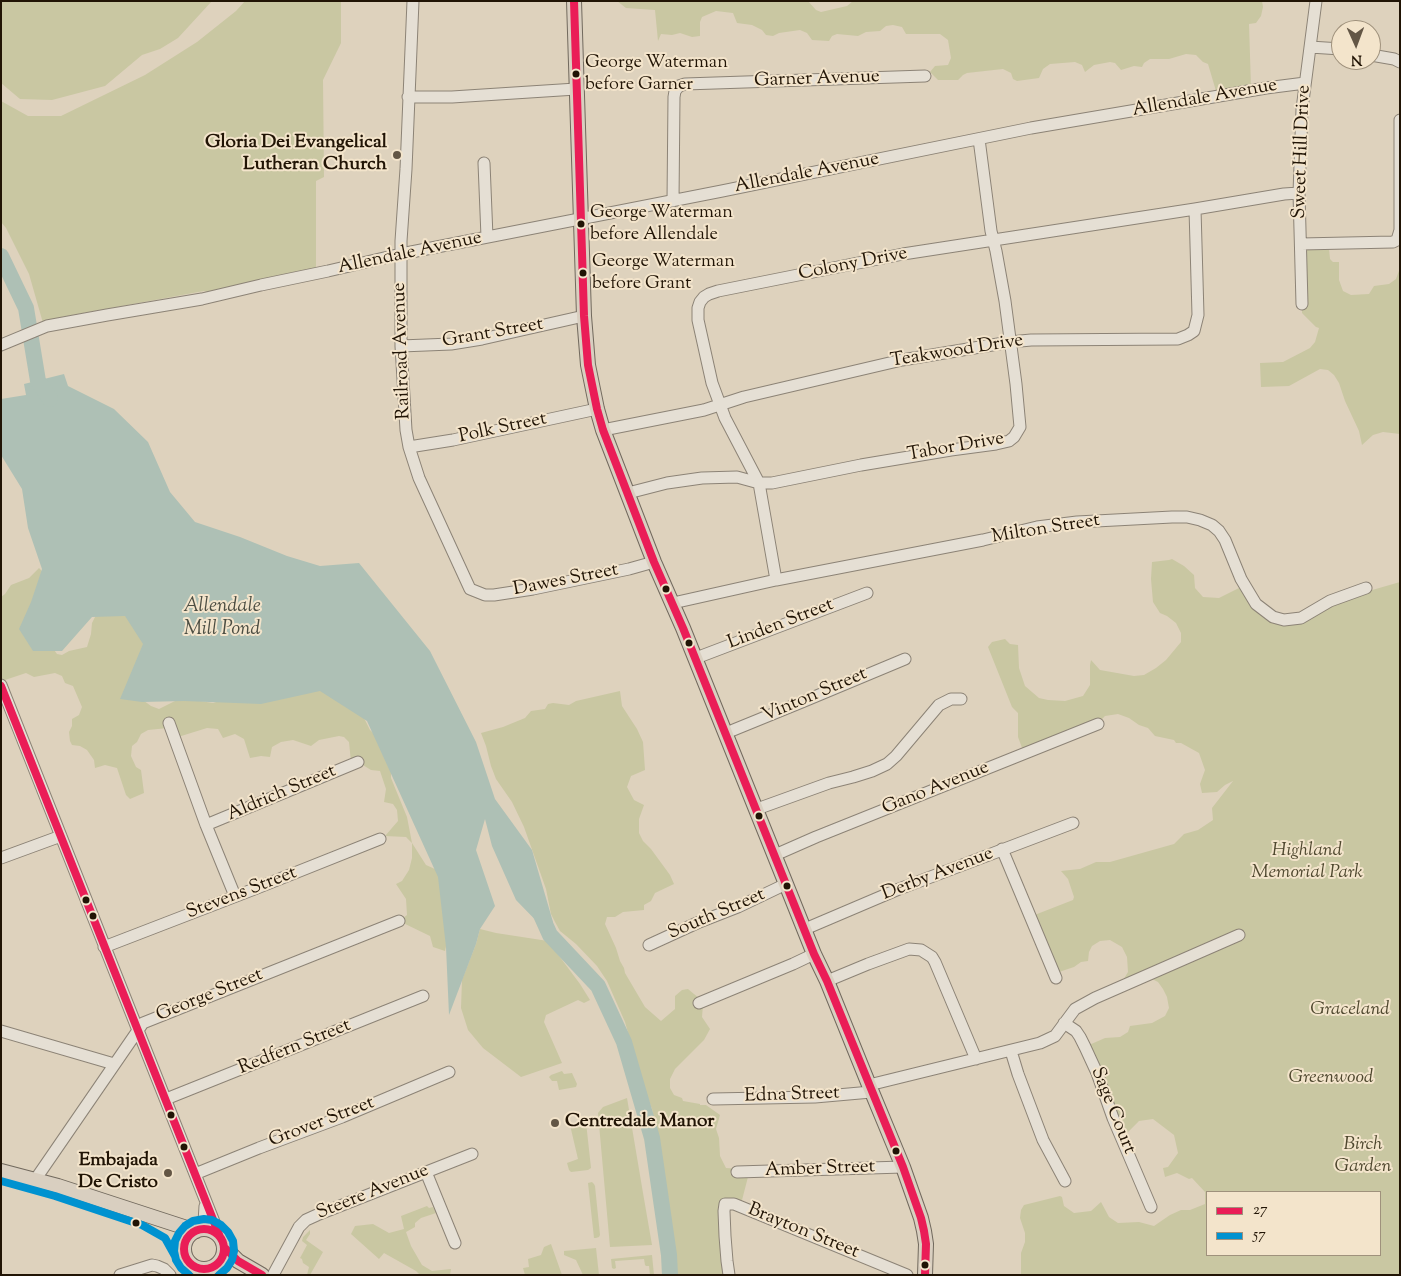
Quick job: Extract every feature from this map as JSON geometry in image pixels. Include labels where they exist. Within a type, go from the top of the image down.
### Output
[{"type":"main road","points":[[574,1],[584,316],[588,365],[597,409],[603,430],[654,562],[696,658],[814,954],[827,981],[902,1166],[924,1231],[926,1244],[925,1275]]},
{"type":"main road","points":[[1,1171],[198,1231],[209,1230],[213,1232],[238,1261],[262,1275]]},
{"type":"main road","points":[[146,1216],[172,1231],[190,1263],[200,1269],[216,1266],[222,1258],[222,1242]]},
{"type":"main road","points":[[190,1263],[186,1241],[192,1234],[198,1231]]},
{"type":"street","name":"Railroad Avenue","points":[[413,1],[401,254],[401,346],[404,414],[409,447],[419,478],[470,589],[478,592]]},
{"type":"street","name":"Sweet Hill Drive","points":[[1302,304],[1299,193],[1302,109],[1316,1]]},
{"type":"street","points":[[1310,46],[1331,48]]},
{"type":"street","points":[[1381,57],[1400,62]]},
{"type":"street","name":"Garner Avenue","points":[[673,201],[674,97],[675,91],[679,86],[685,84],[925,76]]},
{"type":"street","name":"Allendale Avenue","points":[[1,345],[47,326],[202,299],[261,284],[401,254],[581,220],[1031,128],[1305,83]]},
{"type":"street","points":[[408,97],[576,89]]},
{"type":"street","points":[[1301,244],[1393,242],[1397,240],[1400,230],[1400,120]]},
{"type":"street","name":"Tabor Drive","points":[[628,493],[667,483],[702,478],[737,477],[759,483],[772,483],[862,465],[1009,441],[1014,437],[1020,427],[1016,384],[979,138]]},
{"type":"street","points":[[484,163],[487,238]]},
{"type":"street","name":"Colony Drive","points":[[776,580],[759,483],[732,432],[712,383],[698,320],[700,302],[709,294],[903,254],[1299,193]]},
{"type":"street","name":"Teakwood Drive","points":[[603,430],[704,410],[754,394],[893,362],[1010,342],[1031,340],[1178,339],[1188,336],[1194,331],[1198,315],[1195,209]]},
{"type":"street","name":"Grant Street","points":[[401,346],[452,344],[482,340],[584,316]]},
{"type":"street","name":"Polk Street","points":[[409,447],[453,440],[597,409]]},
{"type":"street","name":"Milton Street","points":[[673,603],[776,580],[1037,528],[1077,522],[1187,517],[1212,525],[1219,531],[1225,540],[1240,579],[1256,604],[1273,617],[1284,620],[1301,618],[1330,601],[1366,588]]},
{"type":"street","name":"Dawes Street","points":[[478,592],[485,595],[494,595],[533,589],[654,562]]},
{"type":"street","name":"Linden Street","points":[[696,658],[867,593]]},
{"type":"street","name":"Vinton Street","points":[[726,733],[905,658]]},
{"type":"street","points":[[1,685],[222,1242]]},
{"type":"street","points":[[757,810],[829,783],[872,771],[887,764],[939,705],[951,699],[961,699]]},
{"type":"street","points":[[169,723],[206,825],[235,896]]},
{"type":"street","name":"Gano Avenue","points":[[775,855],[1098,724]]},
{"type":"street","name":"Aldrich Street","points":[[206,825],[358,762]]},
{"type":"street","name":"Derby Avenue","points":[[805,929],[899,889],[1072,823]]},
{"type":"street","points":[[1,858],[61,836]]},
{"type":"street","name":"Stevens Street","points":[[104,947],[380,839]]},
{"type":"street","points":[[1002,849],[1056,978]]},
{"type":"street","name":"South Street","points":[[649,945],[786,884]]},
{"type":"street","name":"George Street","points":[[35,1180],[143,1023],[399,921]]},
{"type":"street","name":"Edna Street","points":[[712,1099],[815,1097],[870,1089],[1040,1043],[1055,1036],[1075,1008],[1239,935]]},
{"type":"street","points":[[827,981],[909,950],[921,950],[932,957],[935,962],[976,1059]]},
{"type":"street","points":[[699,1003],[814,954]]},
{"type":"street","name":"Redfern Street","points":[[166,1099],[423,996]]},
{"type":"street","name":"Sage Court","points":[[1064,1023],[1076,1031],[1085,1046],[1151,1207]]},
{"type":"street","points":[[1,1032],[114,1064]]},
{"type":"street","points":[[1011,1051],[1042,1140],[1065,1181]]},
{"type":"street","name":"Grover Street","points":[[195,1174],[449,1072]]},
{"type":"street","name":"Steere Avenue","points":[[273,1275],[299,1227],[306,1220],[472,1154]]},
{"type":"street","name":"Amber Street","points":[[737,1172],[902,1166]]},
{"type":"street","points":[[426,1172],[456,1244]]},
{"type":"street","points":[[198,1231],[205,1217],[204,1199]]},
{"type":"street","name":"Brayton Street","points":[[729,1275],[725,1236],[725,1204],[734,1204],[907,1275]]},
{"type":"street","points":[[120,1275],[146,1266],[157,1266],[164,1269],[170,1275]]},
{"type":"green space","points":[[1,1],[212,1],[178,38],[160,49],[142,55],[105,86],[52,100],[20,99],[1,83]]},
{"type":"green space","points":[[245,1],[341,1],[341,43],[323,80],[324,177],[316,181],[316,269],[207,292],[62,317],[43,323],[29,274],[6,228],[1,222],[1,101],[28,116],[61,116],[145,75],[197,42],[236,11]]},
{"type":"green space","points":[[617,1],[808,1],[816,10],[821,12],[847,6],[853,1],[1262,1],[1263,7],[1261,16],[1256,23],[1249,24],[1251,87],[1216,91],[1208,64],[1196,55],[1186,54],[1169,59],[1150,59],[1142,67],[1134,66],[1121,70],[1115,63],[1110,62],[1094,65],[1085,72],[1082,65],[1075,62],[1050,64],[1043,69],[1039,78],[1017,81],[1013,79],[1011,73],[1003,69],[967,73],[958,80],[938,80],[930,72],[935,66],[948,65],[951,58],[948,40],[940,34],[906,34],[902,27],[893,25],[886,26],[880,31],[866,32],[858,36],[837,34],[832,36],[829,41],[812,40],[807,33],[800,30],[779,33],[773,36],[766,35],[762,30],[752,25],[737,23],[733,13],[716,11],[702,17],[700,36],[692,37],[680,33],[672,35],[661,34],[658,41],[655,10],[626,8]]},
{"type":"green space","points":[[1328,239],[1330,259],[1333,262],[1339,262],[1339,280],[1343,291],[1351,295],[1369,294],[1374,286],[1389,284],[1396,279],[1400,268],[1400,434],[1383,432],[1373,435],[1362,445],[1359,431],[1339,383],[1328,370],[1320,369],[1289,386],[1261,387],[1260,363],[1283,362],[1310,348],[1315,342],[1319,328],[1302,313],[1302,240]]},
{"type":"green space","points":[[1172,559],[1184,566],[1194,575],[1195,588],[1203,597],[1219,598],[1245,585],[1250,592],[1272,608],[1272,611],[1294,618],[1355,595],[1400,582],[1400,1275],[1021,1275],[1021,1253],[1025,1242],[1025,1233],[1020,1218],[1024,1205],[1060,1196],[1064,1206],[1074,1213],[1091,1211],[1101,1202],[1109,1217],[1118,1223],[1139,1222],[1154,1226],[1181,1210],[1190,1210],[1205,1204],[1205,1192],[1192,1178],[1189,1179],[1177,1173],[1165,1177],[1163,1168],[1168,1167],[1178,1153],[1174,1135],[1153,1119],[1139,1121],[1124,1136],[1089,1045],[1105,1038],[1120,1037],[1128,1032],[1130,1026],[1152,1023],[1165,1016],[1169,1008],[1163,989],[1158,982],[1150,978],[1122,982],[1128,972],[1127,957],[1122,947],[1110,940],[1100,941],[1092,946],[1088,961],[1053,974],[1032,916],[1073,900],[1074,897],[1068,879],[1061,871],[1080,869],[1096,862],[1110,862],[1174,844],[1184,834],[1198,830],[1213,820],[1212,808],[1233,781],[1217,792],[1202,793],[1200,784],[1205,770],[1199,753],[1181,743],[1176,743],[1174,740],[1155,736],[1148,728],[1118,714],[1105,716],[1098,723],[1024,753],[1018,737],[1018,713],[1012,707],[988,647],[992,642],[1005,639],[1010,644],[1018,645],[1019,668],[1025,686],[1039,698],[1048,700],[1065,701],[1083,696],[1090,685],[1091,660],[1100,670],[1134,676],[1144,675],[1166,660],[1181,642],[1181,633],[1176,623],[1160,613],[1153,602],[1152,562]]},
{"type":"green space","points":[[39,568],[42,571],[52,647],[57,654],[62,655],[69,651],[87,647],[92,623],[99,609],[116,604],[151,638],[140,698],[151,706],[159,709],[175,701],[193,700],[213,703],[298,676],[361,711],[370,730],[383,742],[391,759],[391,778],[407,817],[412,843],[406,837],[385,836],[398,821],[397,810],[393,804],[384,802],[386,789],[380,771],[371,770],[358,762],[351,762],[349,742],[344,737],[339,736],[319,740],[311,746],[293,740],[281,742],[272,747],[270,757],[250,758],[244,739],[235,734],[223,738],[218,729],[207,728],[178,737],[168,728],[148,730],[141,734],[137,742],[132,746],[131,756],[136,767],[141,770],[144,793],[130,799],[126,795],[117,768],[105,765],[95,768],[94,760],[87,750],[80,746],[72,745],[69,732],[72,726],[72,719],[79,715],[82,707],[73,686],[65,683],[62,676],[55,673],[34,677],[26,673],[2,681],[1,597],[11,585],[29,578]]},
{"type":"green space","points":[[620,691],[622,706],[643,742],[645,770],[631,776],[627,787],[634,800],[644,805],[639,819],[639,833],[643,841],[670,875],[674,884],[655,893],[651,901],[644,905],[644,910],[623,912],[615,917],[607,917],[605,924],[625,973],[645,1007],[661,1021],[675,1009],[675,996],[682,990],[688,989],[700,999],[703,1005],[702,1017],[710,1029],[704,1040],[675,1069],[670,1079],[670,1088],[674,1095],[682,1098],[683,1101],[706,1105],[720,1115],[716,1129],[719,1138],[720,1156],[726,1168],[745,1169],[749,1173],[741,1204],[726,1202],[730,1275],[674,1275],[672,1232],[667,1213],[652,1109],[642,1082],[625,1022],[607,981],[597,966],[576,944],[560,931],[551,914],[546,889],[524,827],[512,802],[496,779],[481,733],[525,718],[531,711],[545,709],[548,704],[569,705],[576,701]]},
{"type":"green space","points":[[412,843],[426,865],[446,874],[448,938],[445,951],[433,947],[430,936],[399,921],[407,915],[406,899],[396,884],[402,881],[409,870],[412,858]]},
{"type":"green space","points":[[480,929],[548,941],[590,1000],[584,1003],[578,1000],[546,1015],[544,1022],[562,1063],[521,1077],[483,1048],[468,1030],[461,1008],[462,980]]},
{"type":"green space","points":[[562,1071],[564,1074],[572,1073],[577,1084],[576,1087],[559,1090],[557,1081],[552,1081],[549,1077]]},
{"type":"green space","points":[[627,1098],[652,1245],[610,1247],[598,1113],[603,1107]]},
{"type":"green space","points":[[586,1122],[591,1168],[571,1172],[567,1163],[578,1159],[570,1125]]},
{"type":"green space","points":[[592,1182],[595,1186],[600,1235],[596,1238],[594,1238],[588,1183]]},
{"type":"green space","points":[[427,1206],[429,1208],[433,1207],[436,1213],[421,1218],[415,1223],[415,1227],[406,1232],[411,1246],[422,1265],[432,1271],[451,1269],[450,1275],[420,1275],[384,1253],[379,1259],[351,1234],[355,1226],[373,1224],[389,1233],[404,1229],[401,1216]]},
{"type":"green space","points":[[310,1230],[306,1240],[323,1252],[310,1275],[307,1275],[309,1267],[300,1258],[307,1245],[302,1241],[303,1237]]},
{"type":"green space","points":[[551,1244],[562,1275],[525,1275],[523,1268],[529,1267],[528,1259],[541,1255],[544,1247]]},
{"type":"green space","points":[[596,1248],[599,1275],[583,1275],[576,1260],[564,1255],[564,1251]]},
{"type":"green space","points":[[652,1255],[654,1275],[650,1275],[649,1266],[645,1265],[644,1259],[615,1261],[616,1268],[612,1268],[611,1259]]},
{"type":"water","name":"Allendale Mill Pond","points":[[64,374],[68,386],[114,409],[148,442],[170,492],[195,522],[240,537],[287,556],[320,566],[359,563],[430,651],[476,742],[495,799],[532,850],[553,922],[550,935],[516,900],[492,846],[485,819],[476,850],[495,906],[480,929],[449,1015],[446,947],[438,877],[367,721],[320,691],[261,704],[184,701],[142,702],[120,699],[143,644],[125,616],[92,617],[62,651],[33,651],[19,629],[31,602],[42,569],[28,528],[22,489],[1,455],[1,399],[26,395],[24,384]]},
{"type":"waterway","points":[[1,256],[26,308],[38,381],[50,399]]},
{"type":"waterway","points":[[541,915],[550,935],[598,986],[624,1042],[652,1138],[669,1255],[670,1275]]},
{"type":"transit line","name":"27","points":[[574,1],[584,316],[588,365],[597,409],[603,430],[654,562],[683,628],[814,954],[827,981],[903,1167],[924,1231],[926,1244],[925,1275]]},
{"type":"transit line","name":"27","points":[[1,686],[220,1237]]},
{"type":"transit line","name":"57","points":[[1,1181],[55,1196],[142,1225],[165,1238],[175,1256]]},
{"type":"transit line","name":"57","points":[[189,1275],[176,1260],[174,1251],[175,1241],[185,1226],[193,1221],[204,1219],[212,1220],[221,1225],[233,1241],[234,1251],[232,1260],[219,1275]]},
{"type":"transit line","name":"27","points":[[204,1229],[218,1235],[224,1249],[218,1263],[204,1269],[190,1263],[184,1249],[190,1235],[204,1229]]},
{"type":"transit line","name":"27","points":[[224,1247],[238,1261],[262,1275]]},
{"type":"place","name":"George Waterman before Garner","points":[[576,74]]},
{"type":"place","name":"Gloria Dei Evangelical Lutheran Church","points":[[397,155]]},
{"type":"place","name":"George Waterman before Allendale","points":[[581,224]]},
{"type":"place","name":"George Waterman before Grant","points":[[583,273]]},
{"type":"place","name":"Centredale Manor","points":[[555,1123]]},
{"type":"place","name":"Embajada De Cristo","points":[[168,1173]]},
{"type":"park label","name":"Highland Memorial Park","points":[[1307,863]]},
{"type":"park label","name":"Graceland","points":[[1350,1011]]},
{"type":"park label","name":"Greenwood","points":[[1331,1079]]},
{"type":"park label","name":"Birch Garden","points":[[1363,1157]]}]
